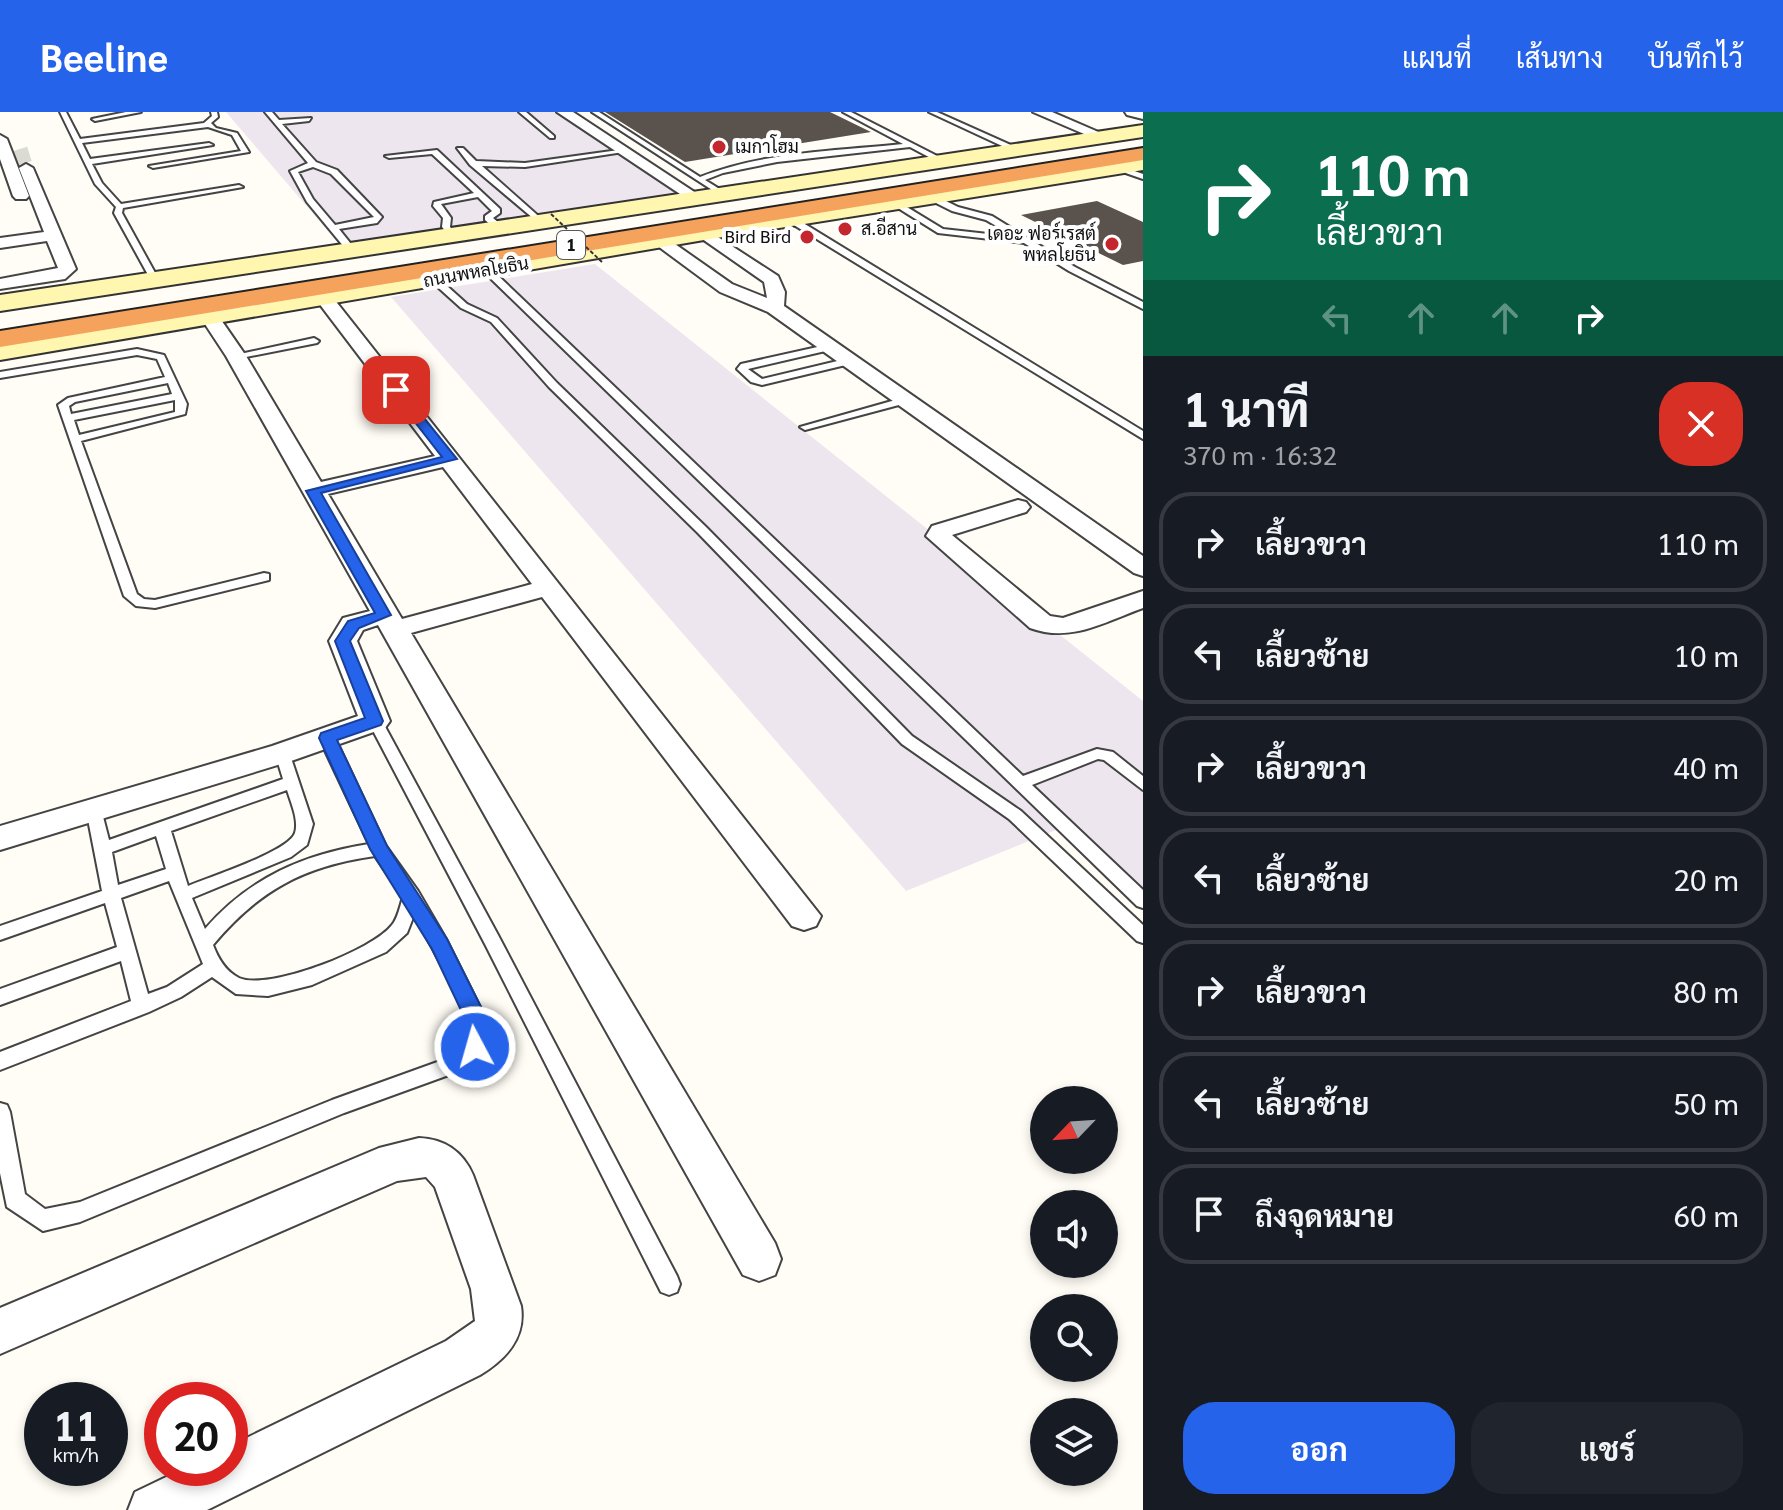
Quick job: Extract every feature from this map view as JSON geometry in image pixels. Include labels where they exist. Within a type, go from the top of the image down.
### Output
[{"type":"highway","name":"ถนนพหลโยธิน","points":[[0,339],[117,309],[1143,140]]},
{"type":"highway","name":"ถนนพหลโยธิน","points":[[0,315],[117,309],[1140,170]]},
{"type":"highway","points":[[117,309],[448,237]]},
{"type":"highway","points":[[117,309],[440,278]]},
{"type":"main road","name":"ถนนพหลโยธิน","points":[[0,303],[35,238],[155,280],[501,229],[698,189],[723,195],[1143,131]]},
{"type":"main road","name":"ถนนพหลโยธิน","points":[[0,352],[38,357],[210,318],[704,233],[931,197],[1140,170]]},
{"type":"street","points":[[564,112],[626,151],[698,189]]},
{"type":"street","points":[[1040,112],[1103,137]]},
{"type":"street","points":[[1132,112],[1143,115]]},
{"type":"street","points":[[7,144],[35,238],[66,272],[55,235]]},
{"type":"street","points":[[704,233],[772,280],[776,292],[775,308]]},
{"type":"street","points":[[0,243],[55,235]]},
{"type":"street","points":[[0,284],[35,238],[55,235]]},
{"type":"street","points":[[659,241],[726,288],[775,308],[1143,568]]},
{"type":"street","points":[[324,298],[804,916]]},
{"type":"street","points":[[210,318],[236,356],[759,1259]]},
{"type":"street","points":[[313,491],[450,459]]},
{"type":"street","points":[[1018,507],[941,531],[938,536],[1040,622],[1054,627],[1066,626],[1143,599]]},
{"type":"street","points":[[0,838],[283,753],[375,721],[343,641],[353,624],[388,622],[549,587]]},
{"type":"street","points":[[0,1331],[394,1162],[424,1155],[442,1161],[452,1175],[493,1290],[500,1320],[491,1340],[463,1358],[153,1510]]},
{"type":"lane","points":[[63,112],[99,184],[120,207]]},
{"type":"lane","points":[[95,119],[138,112]]},
{"type":"lane","points":[[208,125],[207,121],[215,117],[214,112]]},
{"type":"lane","points":[[268,112],[313,164],[334,172],[378,217],[374,221],[333,228]]},
{"type":"lane","points":[[522,112],[552,137]]},
{"type":"lane","points":[[595,112],[698,189],[721,171],[777,160],[909,145]]},
{"type":"lane","points":[[846,112],[943,161]]},
{"type":"lane","points":[[932,112],[1018,150]]},
{"type":"lane","points":[[279,122],[309,119]]},
{"type":"lane","points":[[78,141],[208,125],[235,134],[245,152],[153,166]]},
{"type":"lane","points":[[88,162],[209,145]]},
{"type":"lane","points":[[460,150],[546,219]]},
{"type":"lane","points":[[473,163],[525,165],[626,151]]},
{"type":"lane","points":[[389,156],[434,152],[496,207],[497,211],[488,218],[501,229]]},
{"type":"lane","points":[[313,164],[294,171],[310,200],[352,251]]},
{"type":"lane","points":[[120,207],[239,187]]},
{"type":"lane","points":[[448,237],[447,218],[437,204],[442,200],[480,194]]},
{"type":"lane","points":[[931,197],[955,209],[989,218],[1072,269],[1143,306]]},
{"type":"lane","points":[[894,203],[941,231],[1029,241]]},
{"type":"lane","points":[[120,207],[118,213],[155,280]]},
{"type":"lane","points":[[792,220],[1143,436]]},
{"type":"lane","points":[[487,270],[1143,901]]},
{"type":"lane","points":[[440,278],[464,306],[494,320],[553,385],[702,530],[907,740],[1015,815],[1143,936]]},
{"type":"lane","points":[[236,356],[314,341]]},
{"type":"lane","points":[[831,347],[742,369],[762,382],[850,361]]},
{"type":"lane","points":[[0,375],[38,357],[150,352],[161,357],[183,409],[168,419],[74,439]]},
{"type":"lane","points":[[172,379],[72,400],[63,405],[131,596],[141,603],[155,604],[264,577]]},
{"type":"lane","points":[[66,418],[178,396]]},
{"type":"lane","points":[[805,427],[906,400]]},
{"type":"lane","points":[[375,721],[669,1284]]},
{"type":"lane","points":[[0,1112],[15,1200],[43,1220],[80,1212],[339,1106],[461,1062],[475,1047],[479,1025],[440,944],[379,849],[327,738]]},
{"type":"lane","points":[[182,895],[285,853],[301,841],[305,824],[283,753]]},
{"type":"lane","points":[[1021,783],[1097,754],[1108,756],[1143,784]]},
{"type":"lane","points":[[103,849],[293,782]]},
{"type":"lane","points":[[94,809],[111,893],[142,1006]]},
{"type":"lane","points":[[162,828],[182,895],[213,967],[236,986],[268,988],[312,977],[380,947],[401,928],[412,896]]},
{"type":"lane","points":[[203,944],[226,914],[260,889],[303,864],[333,855],[379,849]]},
{"type":"lane","points":[[0,933],[175,872]]},
{"type":"lane","points":[[0,997],[126,951]]},
{"type":"lane","points":[[0,1061],[174,992],[213,967]]},
{"type":"path","points":[[546,219],[602,262]]},
{"type":"shaded area","points":[[226,112],[554,112],[678,194],[339,244]]},
{"type":"shaded area","points":[[595,264],[1143,701],[1143,906],[1061,828],[906,891],[391,297]]},
{"type":"building","name":"เมกาโฮม","points":[[605,112],[830,112],[871,132],[685,162]]},
{"type":"building","name":"เดอะ ฟอร์เรสต์ พหลโยธิน","points":[[1097,201],[1143,222],[1143,261],[1123,265],[1021,215]]},
{"type":"tunnel","points":[[20,149],[26,168]]},
{"type":"place","name":"เมกาโฮม","points":[[719,147]]},
{"type":"place","name":"ส.อีสาน","points":[[845,229]]},
{"type":"place","name":"Bird Bird","points":[[807,237]]},
{"type":"place","name":"เดอะ ฟอร์เรสต์ พหลโยธิน","points":[[1112,244]]},
{"type":"route","points":[[396,390],[450,459],[313,491],[384,615],[353,624],[343,641],[375,721],[327,738],[379,849],[440,944],[479,1025],[475,1047]]}]
